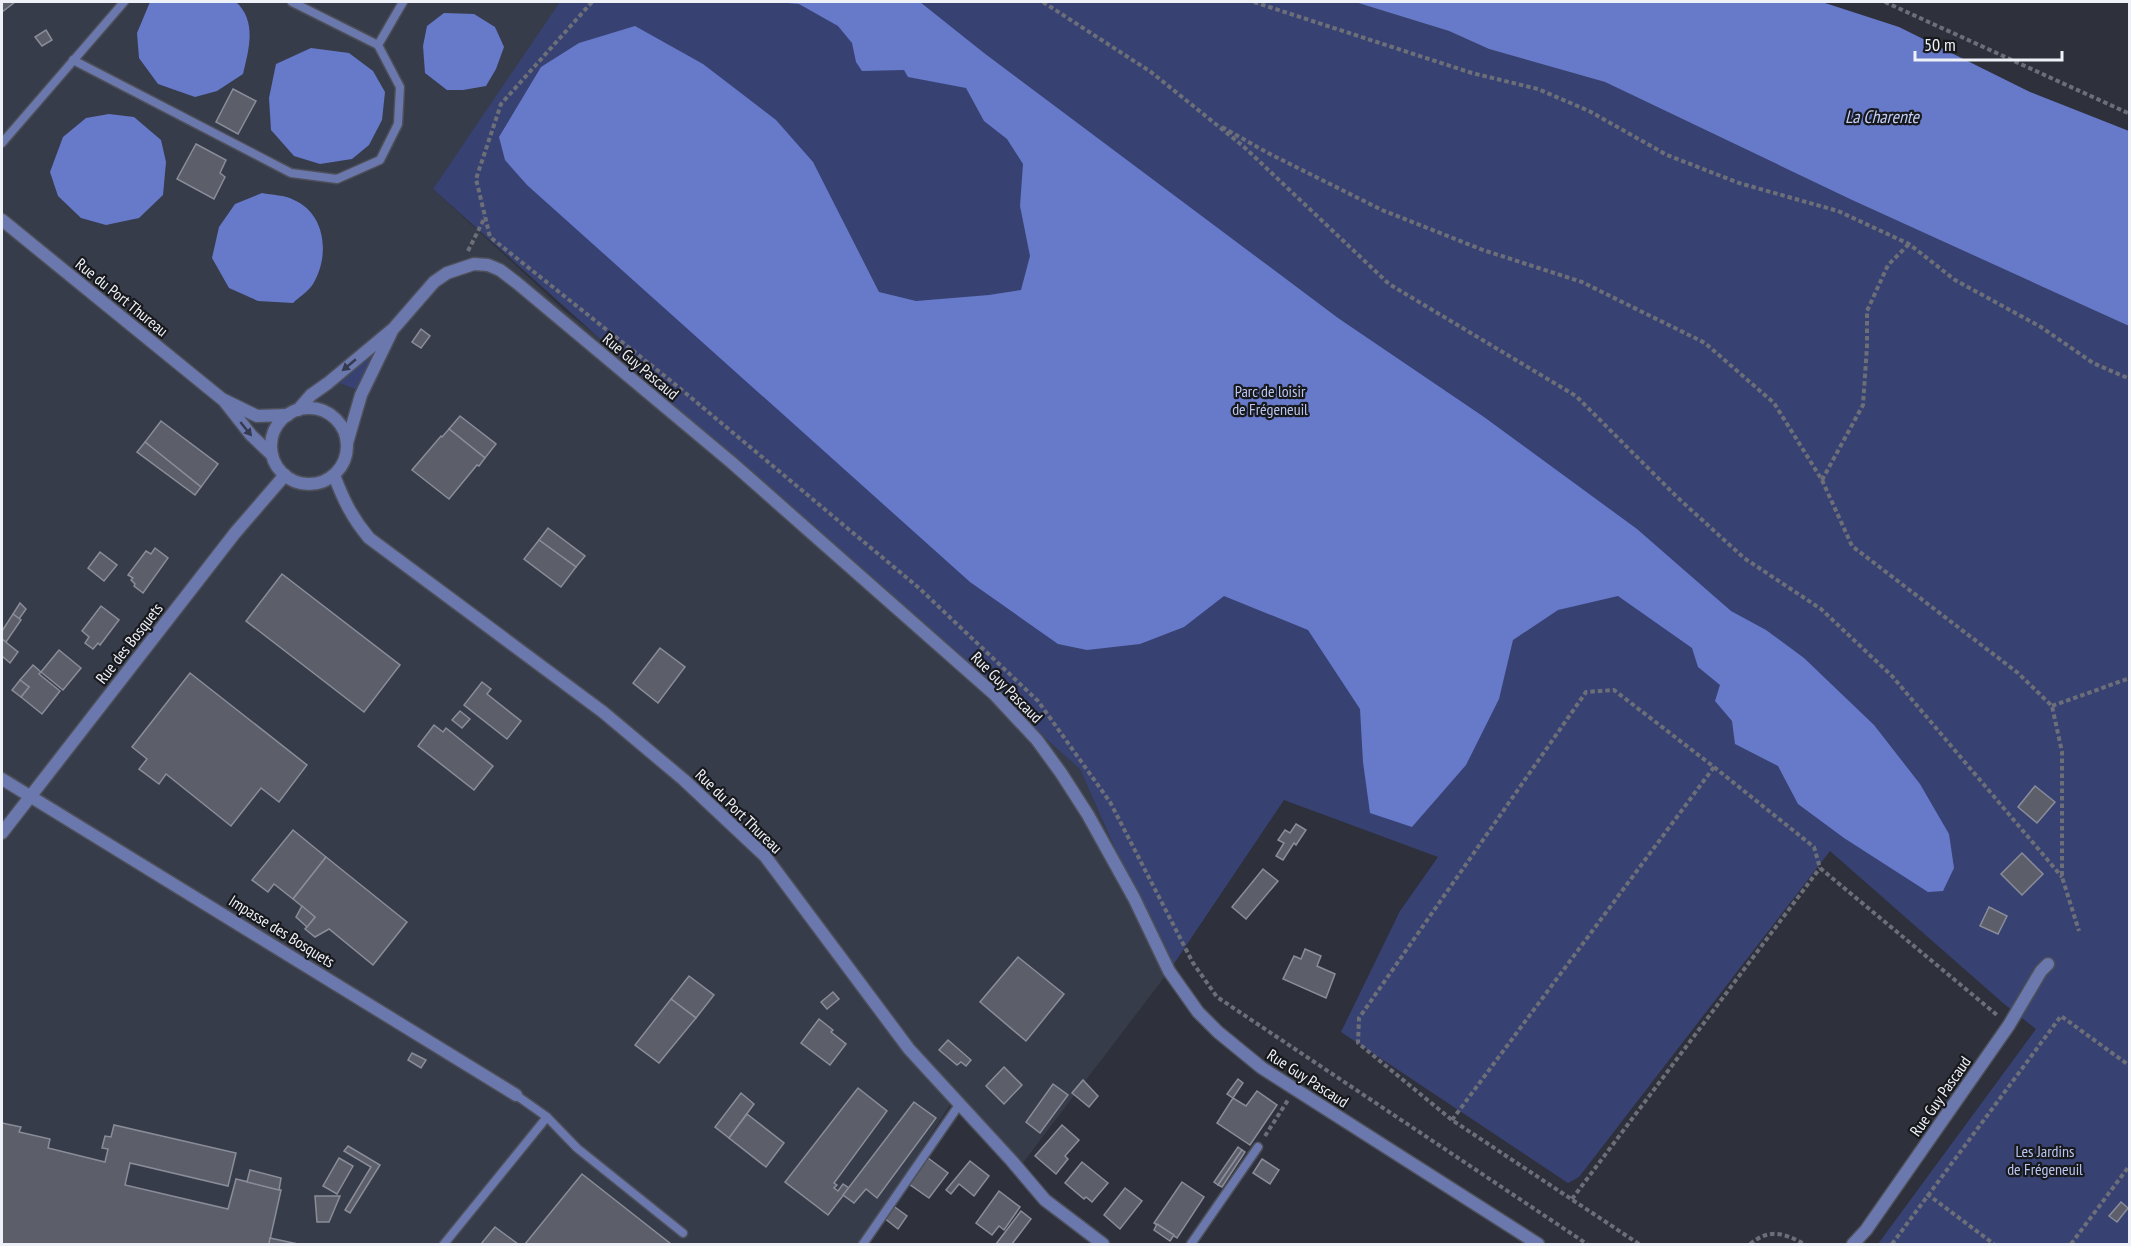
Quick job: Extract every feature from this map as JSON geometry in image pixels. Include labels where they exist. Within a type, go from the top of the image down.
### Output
[{"type":"street","name":"Rue du Port Thureau","points":[[2,220],[222,399],[250,435],[272,455]]},
{"type":"street","name":"Rue Guy Pascaud","points":[[293,413],[311,395],[394,327],[434,282],[460,268],[474,264],[488,265],[500,270],[731,462],[994,694],[1036,740],[1061,773],[1088,815],[1134,898],[1169,971],[1182,991],[1218,1032],[1262,1068],[1538,1245]]},
{"type":"street","name":"Rue Guy Pascaud","points":[[347,444],[361,395],[394,327]]},
{"type":"street","name":"Rue du Port Thureau","points":[[222,399],[257,416],[293,413]]},
{"type":"street","points":[[309,409],[320,410],[339,423],[347,444],[346,456],[334,475],[315,484],[304,484],[285,475],[277,466],[272,455],[271,444],[280,422],[293,413],[309,409]]},
{"type":"street","name":"Rue des Bosquets","points":[[2,833],[235,533],[285,475]]},
{"type":"street","name":"Rue du Port Thureau","points":[[334,475],[347,508],[369,538],[603,712],[684,780],[765,856],[909,1049],[1045,1200],[1103,1245]]},
{"type":"street","name":"Impasse des Bosquets","points":[[2,779],[516,1095]]},
{"type":"street","name":"Rue Guy Pascaud","points":[[1853,1245],[1866,1230],[2009,1025],[2048,964]]},
{"type":"lane","points":[[2,143],[124,2]]},
{"type":"lane","points":[[72,60],[291,173],[338,179],[380,160],[398,124],[400,87],[378,45],[292,2]]},
{"type":"lane","points":[[378,45],[403,2]]},
{"type":"lane","points":[[516,1095],[547,1117],[578,1148],[682,1233]]},
{"type":"lane","points":[[863,1245],[959,1105]]},
{"type":"lane","points":[[444,1245],[547,1117]]},
{"type":"lane","points":[[1191,1245],[1258,1147]]},
{"type":"path","points":[[460,268],[485,216],[476,179],[501,104],[592,2]]},
{"type":"path","points":[[1043,2],[1151,72],[1243,146],[1389,284],[1576,396],[1678,498],[1744,558],[1821,609],[1892,676],[2062,876]]},
{"type":"path","points":[[1254,2],[1461,69],[1538,89],[1588,111],[1667,155],[1739,183],[1838,211],[1909,244],[1955,280],[2041,327],[2093,363],[2130,379]]},
{"type":"path","points":[[1885,2],[2130,114]]},
{"type":"path","points":[[1211,121],[1382,210],[1483,250],[1582,282],[1705,343],[1774,403],[1822,480],[1852,546],[2018,673],[2052,706],[2062,752],[2062,876],[2079,931]]},
{"type":"path","points":[[1822,480],[1863,405],[1867,310],[1888,265],[1909,244]]},
{"type":"path","points":[[2052,706],[2130,678]]},
{"type":"path","points":[[1639,1245],[1452,1120],[1358,1043],[1359,1017],[1587,692],[1614,690],[1714,767],[1814,847],[1820,868],[2009,1025]]},
{"type":"path","points":[[1452,1120],[1714,767]]},
{"type":"path","points":[[1572,1199],[1820,868]]},
{"type":"path","points":[[1892,1245],[1927,1194],[2061,1016],[2130,1066]]},
{"type":"path","points":[[1258,1147],[1295,1089]]},
{"type":"path","points":[[2071,1245],[2130,1165]]},
{"type":"path","points":[[1927,1194],[1994,1245]]},
{"type":"path","points":[[1750,1245],[1759,1238],[1784,1233],[1804,1245]]},
{"type":"shaded area","points":[[2,2],[562,2],[433,189],[565,311],[739,446],[1080,769],[1169,971],[1015,1173],[951,1103],[861,1244],[2,1244]]},
{"type":"green space","name":"Parc de loisir de Frégeneuil","points":[[560,2],[1355,2],[1449,31],[1489,49],[1605,82],[1852,200],[2129,326],[2129,1244],[1878,1244],[2036,1029],[2003,1003],[1830,851],[1579,1177],[1568,1183],[1341,1032],[1400,911],[1438,857],[1284,800],[1169,971],[1080,769],[433,189]]},
{"type":"green space","points":[[374,353],[357,390],[340,383]]},
{"type":"water","points":[[150,2],[236,2],[247,18],[250,36],[243,74],[217,91],[195,97],[158,84],[139,58],[137,33]]},
{"type":"water","points":[[776,2],[920,2],[984,53],[1338,318],[1484,417],[1637,529],[1731,611],[1766,630],[1804,658],[1874,725],[1920,784],[1949,834],[1954,868],[1943,891],[1928,892],[1844,838],[1798,804],[1778,766],[1735,744],[1732,721],[1715,701],[1720,685],[1698,667],[1692,648],[1618,596],[1558,610],[1513,640],[1499,699],[1466,765],[1412,827],[1370,813],[1363,762],[1360,709],[1308,630],[1224,596],[1184,627],[1140,644],[1087,650],[1058,644],[970,582],[527,185],[505,160],[499,137],[541,67],[579,43],[635,26],[703,64],[776,120],[813,162],[879,292],[916,301],[1021,290],[1030,256],[1020,206],[1023,164],[1007,139],[984,121],[966,88],[908,77],[904,70],[862,71],[856,62],[852,43],[838,26],[799,4]]},
{"type":"water","name":"La Charente","points":[[1355,2],[1822,2],[1899,27],[2030,92],[2129,131],[2129,326],[1852,200],[1605,82],[1489,49],[1449,31]]},
{"type":"water","points":[[444,13],[474,14],[495,27],[504,47],[496,69],[486,86],[447,90],[425,73],[423,46],[427,26]]},
{"type":"water","points":[[311,48],[349,53],[373,71],[385,92],[382,120],[369,145],[352,159],[320,164],[294,156],[271,130],[269,98],[276,64]]},
{"type":"water","points":[[109,114],[134,117],[161,140],[166,162],[163,195],[139,218],[106,225],[81,218],[58,196],[50,172],[63,137],[86,118]]},
{"type":"water","points":[[262,193],[287,197],[305,206],[319,225],[323,249],[318,273],[311,287],[293,303],[258,301],[229,288],[212,258],[219,227],[235,204]]},
{"type":"building","points":[[2,2],[15,2],[2,12]]},
{"type":"building","points":[[46,30],[52,40],[42,46],[35,37]]},
{"type":"building","points":[[233,89],[256,101],[238,134],[216,122]]},
{"type":"building","points":[[196,144],[226,160],[220,173],[225,177],[214,199],[177,179]]},
{"type":"building","points":[[421,329],[430,336],[421,348],[412,342]]},
{"type":"building","points":[[460,416],[496,444],[485,458],[449,429]]},
{"type":"building","points":[[161,421],[218,464],[201,487],[145,442]]},
{"type":"building","points":[[449,429],[485,458],[449,499],[412,470]]},
{"type":"building","points":[[145,442],[201,487],[195,495],[137,452]]},
{"type":"building","points":[[548,528],[585,556],[576,567],[539,540]]},
{"type":"building","points":[[539,540],[576,567],[561,587],[524,559]]},
{"type":"building","points":[[155,548],[168,558],[143,593],[134,586],[131,580],[133,578],[128,575],[146,551],[151,554]]},
{"type":"building","points":[[100,552],[117,565],[104,581],[88,568]]},
{"type":"building","points":[[282,574],[400,665],[364,712],[246,621]]},
{"type":"building","points":[[20,603],[26,609],[19,619],[13,614]]},
{"type":"building","points":[[101,606],[119,620],[100,645],[98,643],[93,649],[85,643],[89,637],[82,631]]},
{"type":"building","points":[[13,614],[21,620],[6,642],[2,639],[2,631]]},
{"type":"building","points":[[2,639],[18,652],[10,663],[2,656]]},
{"type":"building","points":[[660,648],[685,667],[658,703],[633,683]]},
{"type":"building","points":[[59,650],[81,668],[63,690],[41,672]]},
{"type":"building","points":[[33,665],[41,672],[39,674],[60,691],[42,714],[21,697],[29,687],[20,680]]},
{"type":"building","points":[[190,673],[307,765],[279,802],[261,788],[231,826],[166,774],[159,784],[139,769],[147,759],[132,747]]},
{"type":"building","points":[[20,680],[29,687],[21,697],[12,690]]},
{"type":"building","points":[[482,682],[491,689],[487,694],[521,721],[507,739],[464,705]]},
{"type":"building","points":[[460,711],[470,719],[462,728],[452,720]]},
{"type":"building","points":[[434,725],[443,732],[446,728],[493,766],[474,790],[418,746]]},
{"type":"building","points":[[2035,786],[2055,802],[2037,823],[2018,807]]},
{"type":"building","points":[[1296,824],[1306,830],[1283,860],[1276,856],[1284,843],[1278,840],[1285,830],[1290,833]]},
{"type":"building","points":[[293,830],[326,857],[293,899],[274,884],[268,892],[252,880]]},
{"type":"building","points":[[2022,853],[2043,874],[2022,895],[2001,874]]},
{"type":"building","points":[[326,857],[407,922],[373,965],[329,929],[315,937],[305,929],[315,917],[293,899]]},
{"type":"building","points":[[1263,869],[1278,881],[1246,919],[1232,907]]},
{"type":"building","points":[[302,906],[315,917],[307,927],[296,917]]},
{"type":"building","points":[[1989,907],[2007,916],[1998,934],[1980,926]]},
{"type":"building","points":[[1305,949],[1321,956],[1317,966],[1335,974],[1326,998],[1283,979],[1294,956],[1301,959]]},
{"type":"building","points":[[1018,957],[1064,994],[1026,1041],[980,1002]]},
{"type":"building","points":[[689,976],[714,995],[696,1018],[671,999]]},
{"type":"building","points":[[833,992],[839,999],[827,1009],[821,1002]]},
{"type":"building","points":[[671,999],[696,1018],[659,1063],[635,1045]]},
{"type":"building","points":[[819,1019],[846,1044],[830,1065],[801,1043]]},
{"type":"building","points":[[948,1040],[971,1060],[966,1066],[961,1062],[957,1065],[939,1050]]},
{"type":"building","points":[[412,1053],[426,1060],[421,1068],[408,1060]]},
{"type":"building","points":[[1004,1067],[1022,1085],[1004,1104],[986,1086]]},
{"type":"building","points":[[1238,1079],[1243,1083],[1233,1098],[1227,1094]]},
{"type":"building","points":[[1083,1080],[1098,1096],[1089,1107],[1072,1093]]},
{"type":"building","points":[[1053,1084],[1068,1095],[1040,1133],[1026,1122]]},
{"type":"building","points":[[858,1088],[887,1111],[834,1183],[837,1185],[834,1188],[838,1191],[843,1184],[849,1188],[828,1215],[785,1182]]},
{"type":"building","points":[[1257,1091],[1277,1105],[1250,1145],[1217,1123],[1233,1098],[1246,1106]]},
{"type":"building","points":[[741,1093],[754,1104],[729,1138],[715,1127]]},
{"type":"building","points":[[914,1102],[936,1118],[877,1198],[866,1189],[854,1203],[843,1195]]},
{"type":"building","points":[[747,1114],[784,1143],[766,1167],[729,1138]]},
{"type":"building","points":[[2,1123],[21,1127],[19,1132],[50,1139],[48,1148],[105,1162],[108,1149],[102,1148],[105,1136],[111,1137],[114,1125],[236,1153],[228,1186],[130,1163],[125,1185],[228,1209],[236,1179],[281,1190],[269,1244],[2,1244]]},
{"type":"building","points":[[1062,1125],[1079,1140],[1065,1156],[1068,1159],[1056,1174],[1035,1156]]},
{"type":"building","points":[[348,1146],[380,1165],[350,1213],[345,1210],[371,1167],[344,1151]]},
{"type":"building","points":[[1238,1147],[1242,1150],[1218,1185],[1214,1182]]},
{"type":"building","points":[[1242,1150],[1245,1152],[1222,1187],[1218,1185]]},
{"type":"building","points":[[339,1158],[353,1166],[337,1194],[323,1186]]},
{"type":"building","points":[[928,1158],[948,1173],[929,1198],[909,1184]]},
{"type":"building","points":[[1262,1159],[1279,1170],[1270,1184],[1253,1173]]},
{"type":"building","points":[[970,1161],[989,1176],[974,1196],[959,1184],[951,1194],[946,1190]]},
{"type":"building","points":[[1082,1162],[1108,1183],[1092,1202],[1086,1197],[1084,1199],[1065,1183]]},
{"type":"building","points":[[250,1170],[281,1178],[279,1190],[247,1182]]},
{"type":"building","points":[[582,1174],[671,1244],[525,1244]]},
{"type":"building","points":[[1182,1182],[1204,1197],[1177,1238],[1154,1223]]},
{"type":"building","points":[[1125,1188],[1142,1201],[1120,1229],[1104,1215]]},
{"type":"building","points":[[999,1191],[1020,1207],[1004,1230],[999,1226],[992,1235],[976,1223]]},
{"type":"building","points":[[315,1196],[340,1196],[329,1222],[317,1222]]},
{"type":"building","points":[[2121,1202],[2128,1208],[2117,1222],[2109,1216]]},
{"type":"building","points":[[892,1205],[907,1216],[898,1229],[883,1217]]},
{"type":"building","points":[[1021,1211],[1031,1219],[1012,1244],[996,1244]]},
{"type":"building","points":[[1157,1224],[1174,1235],[1170,1241],[1154,1230]]},
{"type":"building","points":[[495,1227],[518,1244],[481,1244]]},
{"type":"building","points":[[270,1238],[298,1244],[269,1244]]},
{"type":"park label","name":"Les Jardins de Frégeneuil","points":[[2045,1160]]}]
